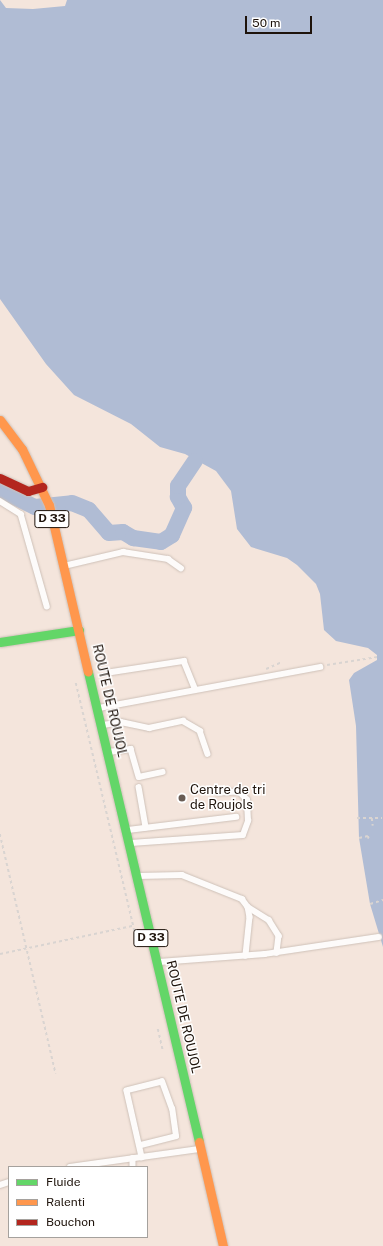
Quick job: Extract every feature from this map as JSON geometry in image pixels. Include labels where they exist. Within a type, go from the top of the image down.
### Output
[{"type":"main road","name":"D 33","points":[[0,420],[42,487],[79,630]]},
{"type":"main road","points":[[0,478],[28,491],[42,487]]},
{"type":"main road","points":[[0,642],[79,630]]},
{"type":"main road","name":"ROUTE DE ROUJOL","points":[[79,630],[223,1246]]},
{"type":"lane","points":[[0,501],[21,514],[47,606]]},
{"type":"lane","points":[[63,566],[123,552],[168,559],[181,568]]},
{"type":"lane","points":[[112,672],[184,661],[195,688]]},
{"type":"lane","points":[[97,709],[195,688],[223,686],[320,666]]},
{"type":"lane","points":[[101,725],[121,722],[149,728],[183,721],[200,731],[208,754]]},
{"type":"lane","points":[[107,752],[131,748],[139,777],[162,772]]},
{"type":"lane","points":[[139,787],[146,827]]},
{"type":"lane","points":[[128,843],[243,835],[248,821],[247,800],[239,792],[219,793]]},
{"type":"lane","points":[[125,830],[236,817]]},
{"type":"lane","points":[[136,876],[182,875],[200,879],[242,899],[248,907],[269,920],[279,936],[277,953]]},
{"type":"lane","points":[[246,956],[248,907]]},
{"type":"lane","points":[[157,963],[277,953],[379,937]]},
{"type":"lane","points":[[141,1145],[176,1136],[172,1109],[162,1082],[127,1091],[141,1145],[142,1157]]},
{"type":"lane","points":[[77,1166],[201,1148]]},
{"type":"lane","points":[[133,1158],[133,1166]]},
{"type":"path","points":[[320,666],[377,657]]},
{"type":"path","points":[[76,683],[132,926],[138,936]]},
{"type":"path","points":[[357,818],[382,818]]},
{"type":"path","points":[[372,818],[373,826]]},
{"type":"path","points":[[0,834],[56,1074]]},
{"type":"path","points":[[359,838],[368,836],[369,839]]},
{"type":"path","points":[[370,904],[383,900]]},
{"type":"path","points":[[0,954],[132,926]]},
{"type":"path","points":[[156,1020],[163,1051]]},
{"type":"water","points":[[0,0],[6,8],[33,9],[65,6],[67,0],[383,0],[383,947],[370,904],[359,838],[356,726],[349,680],[354,673],[377,660],[377,655],[368,648],[336,641],[324,630],[320,594],[316,584],[297,565],[287,558],[251,547],[237,529],[231,491],[216,471],[185,454],[160,447],[131,424],[74,395],[46,364],[0,299]]},
{"type":"waterway","points":[[0,490],[35,507],[72,503],[89,510],[109,533],[123,532],[133,538],[161,542],[172,535],[184,508],[178,497],[178,486],[195,461]]},
{"type":"traffic: fast","points":[[0,642],[79,630]]},
{"type":"traffic: fast","points":[[88,672],[199,1142]]},
{"type":"traffic: slow","points":[[0,420],[22,449],[49,505],[88,672]]},
{"type":"traffic: slow","points":[[199,1142],[223,1246]]},
{"type":"traffic: jam","points":[[0,478],[28,491],[42,487]]},
{"type":"place","name":"Centre de tri de Roujols","points":[[182,798]]}]
